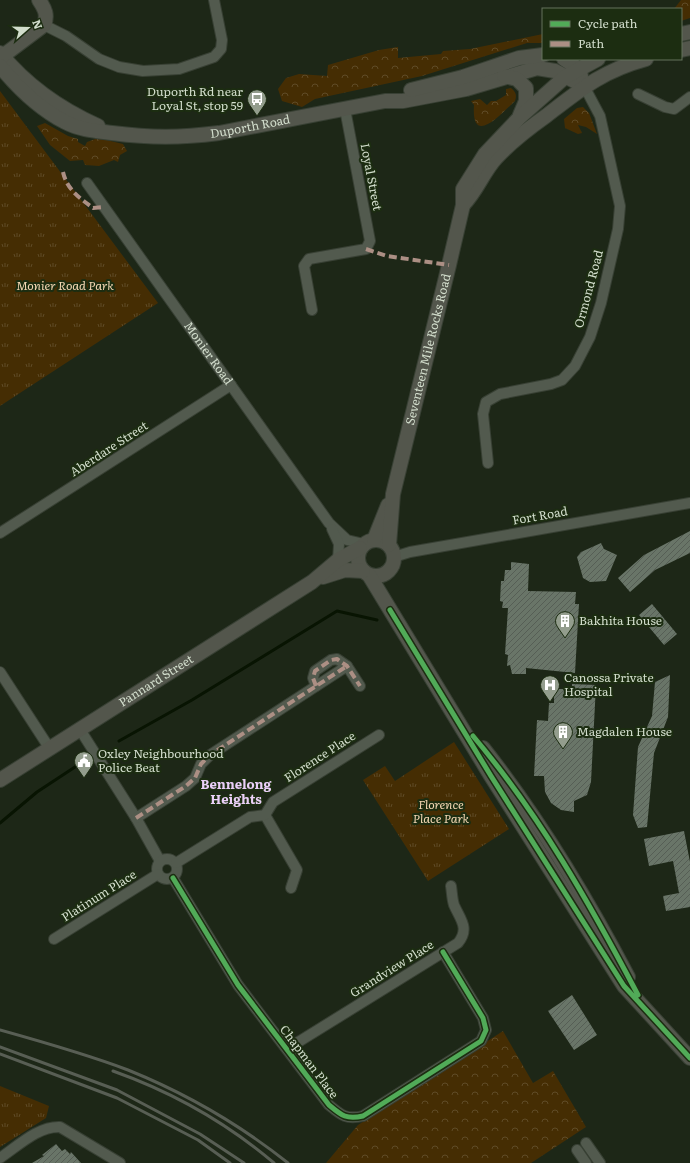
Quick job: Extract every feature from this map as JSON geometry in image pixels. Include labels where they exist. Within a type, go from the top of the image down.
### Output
[{"type":"main road","points":[[1,58],[44,25],[47,18],[46,11],[39,0]]},
{"type":"main road","name":"Duporth Road","points":[[1,58],[14,83],[41,106],[65,122],[84,130],[140,138],[192,137],[345,109],[385,100],[402,92],[463,77],[519,58],[542,55]]},
{"type":"main road","points":[[566,60],[579,69],[584,86]]},
{"type":"main road","name":"Seventeen Mile Rocks Road","points":[[392,551],[393,494],[463,205],[463,189],[474,170],[500,137],[520,117],[565,77],[596,60]]},
{"type":"main road","name":"Seventeen Mile Rocks Road","points":[[463,205],[472,196],[496,158],[506,148],[584,86],[603,75],[643,60]]},
{"type":"main road","name":"Duporth Road","points":[[385,100],[403,101],[466,89],[504,76],[537,68],[555,71],[584,86]]},
{"type":"main road","points":[[504,76],[517,79],[526,88],[526,102],[520,117]]},
{"type":"main road","name":"Seventeen Mile Rocks Road","points":[[366,544],[393,494]]},
{"type":"main road","points":[[372,574],[390,569],[392,551],[384,541],[366,544],[358,562],[372,574],[390,610],[491,776],[624,986],[690,1058]]},
{"type":"main road","name":"Pannard Street","points":[[0,780],[50,749],[79,728],[312,582],[338,560],[366,544]]},
{"type":"main road","name":"Pannard Street","points":[[312,582],[345,570],[372,574]]},
{"type":"street","points":[[44,25],[66,36],[99,59],[118,67],[143,71],[179,69],[214,58],[221,49],[222,40],[214,0]]},
{"type":"street","name":"Ormond Road","points":[[488,463],[483,414],[486,402],[500,394],[551,384],[562,380],[575,366],[590,337],[601,303],[618,229],[620,206],[600,116],[584,86]]},
{"type":"street","points":[[638,94],[665,107],[674,109],[690,97]]},
{"type":"street","name":"Loyal Street","points":[[312,310],[304,266],[309,259],[366,248],[370,241],[345,109]]},
{"type":"street","name":"Monier Road","points":[[87,183],[330,523],[347,540],[366,544]]},
{"type":"street","name":"Aberdare Street","points":[[0,533],[231,385]]},
{"type":"street","name":"Fort Road","points":[[392,551],[410,552],[690,503]]},
{"type":"street","name":"Monier Road","points":[[330,523],[339,544],[338,560]]},
{"type":"street","points":[[136,818],[186,786],[195,778],[201,764],[210,755],[347,666],[360,686]]},
{"type":"street","points":[[0,672],[50,749]]},
{"type":"street","points":[[79,728],[136,818],[160,861]]},
{"type":"street","name":"Florence Place","points":[[265,815],[273,802],[379,735]]},
{"type":"street","points":[[176,863],[250,817],[265,815],[297,870],[291,888]]},
{"type":"street","points":[[166,859],[176,863],[178,870],[173,878],[165,879],[158,874],[157,866],[160,861],[166,859]]},
{"type":"street","name":"Platinum Place","points":[[54,939],[158,874]]},
{"type":"street","name":"Chapman Place","points":[[173,878],[238,984],[329,1105],[342,1116],[354,1118],[371,1111],[481,1040],[486,1030],[483,1018],[443,952]]},
{"type":"street","name":"Grandview Place","points":[[287,1049],[458,942],[464,933],[465,927],[454,903],[451,886]]},
{"type":"street","points":[[0,1158],[40,1131],[51,1126],[60,1127],[120,1163]]},
{"type":"street","points":[[586,1143],[600,1163]]},
{"type":"street","points":[[577,1150],[586,1163]]},
{"type":"green space","points":[[681,0],[690,0],[690,18],[682,21],[682,8],[675,8]]},
{"type":"green space","points":[[542,34],[542,43],[527,43],[422,76],[315,99],[302,107],[282,101],[278,89],[286,78],[299,74],[327,76],[328,65],[379,50],[398,47],[398,58],[441,54],[443,51],[470,49]]},
{"type":"green space","points":[[511,88],[516,94],[515,101],[488,124],[482,126],[477,124],[474,118],[474,105],[471,101],[480,99],[487,105],[491,101],[496,101],[506,95],[506,89]]},
{"type":"green space","name":"Monier Road Park","points":[[0,91],[158,303],[0,406]]},
{"type":"green space","points":[[583,107],[589,113],[597,134],[586,127],[578,125],[582,133],[578,134],[565,128],[564,119],[577,108]]},
{"type":"green space","points":[[45,123],[68,136],[78,139],[78,142],[85,146],[87,142],[98,138],[123,144],[127,151],[120,155],[118,162],[114,160],[99,166],[85,165],[83,160],[70,161],[50,145],[37,126]]},
{"type":"green space","name":"Florence Place Park","points":[[454,742],[509,829],[428,881],[363,780],[385,766],[395,781]]},
{"type":"green space","points":[[503,1031],[533,1083],[553,1071],[586,1127],[531,1163],[326,1163],[358,1125]]},
{"type":"green space","points":[[0,1086],[49,1106],[46,1118],[0,1147]]},
{"type":"building","points":[[690,531],[690,553],[655,570],[630,592],[618,578],[644,555]]},
{"type":"building","points":[[601,543],[604,549],[617,555],[606,581],[590,582],[583,578],[577,557],[581,552]]},
{"type":"building","points":[[511,562],[529,564],[528,591],[576,592],[575,604],[579,604],[575,673],[526,668],[526,674],[512,674],[510,665],[507,666],[508,655],[505,654],[508,608],[502,608],[503,602],[500,601],[501,581],[504,581],[505,570],[511,570]]},
{"type":"building","points":[[652,604],[677,634],[664,645],[639,615]]},
{"type":"building","points":[[670,675],[668,717],[654,753],[647,827],[638,828],[633,815],[638,747],[652,716],[655,682]]},
{"type":"building","name":"Magdalen House","points":[[572,684],[596,685],[591,782],[587,795],[574,801],[574,812],[561,810],[551,803],[545,792],[544,776],[534,776],[537,720],[548,721],[549,703],[554,703],[554,689],[572,689]]},
{"type":"building","points":[[684,831],[690,862],[690,907],[666,911],[663,896],[679,893],[673,861],[649,866],[644,839]]},
{"type":"building","points":[[572,995],[597,1035],[574,1050],[548,1011]]},
{"type":"building","points":[[56,1144],[62,1151],[65,1149],[70,1154],[71,1152],[81,1163],[32,1163],[44,1156],[42,1155]]},
{"type":"waterway","points":[[119,741],[192,700],[337,611],[377,620]]},
{"type":"waterway","points":[[0,823],[37,792],[78,765]]},
{"type":"railway","points":[[0,1030],[96,1059],[149,1079],[191,1099],[231,1122],[288,1163]]},
{"type":"railway","points":[[0,1047],[117,1090],[200,1134],[244,1163]]},
{"type":"railway","points":[[0,1054],[117,1098],[198,1140],[230,1163]]},
{"type":"railway","points":[[113,1071],[135,1079],[198,1110],[256,1148],[274,1163]]},
{"type":"marked path","points":[[63,172],[71,189],[79,197],[93,208],[103,207]]},
{"type":"marked path","points":[[366,249],[387,256],[449,265]]},
{"type":"marked path","points":[[316,686],[313,678],[315,671],[331,660],[337,659],[347,666],[360,686]]},
{"type":"marked path","points":[[136,818],[186,786],[195,778],[201,764],[210,755],[347,666]]},
{"type":"cycle path","points":[[390,610],[491,776],[624,986],[690,1058]]},
{"type":"cycle path","points":[[473,736],[497,766],[542,828],[601,927],[638,995]]},
{"type":"cycle path","points":[[173,878],[238,985],[329,1105],[344,1116],[363,1116],[481,1041],[486,1030],[483,1018],[443,952]]},
{"type":"place","name":"Duporth Rd near Loyal St, stop 59","points":[[257,116]]},
{"type":"place","name":"Bakhita House","points":[[565,638]]},
{"type":"place","name":"Canossa Private Hospital","points":[[550,702]]},
{"type":"place","name":"Magdalen House","points":[[563,749]]},
{"type":"place","name":"Oxley Neighbourhood Police Beat","points":[[84,778]]},
{"type":"district","name":"Bennelong Heights","points":[[236,792]]}]
